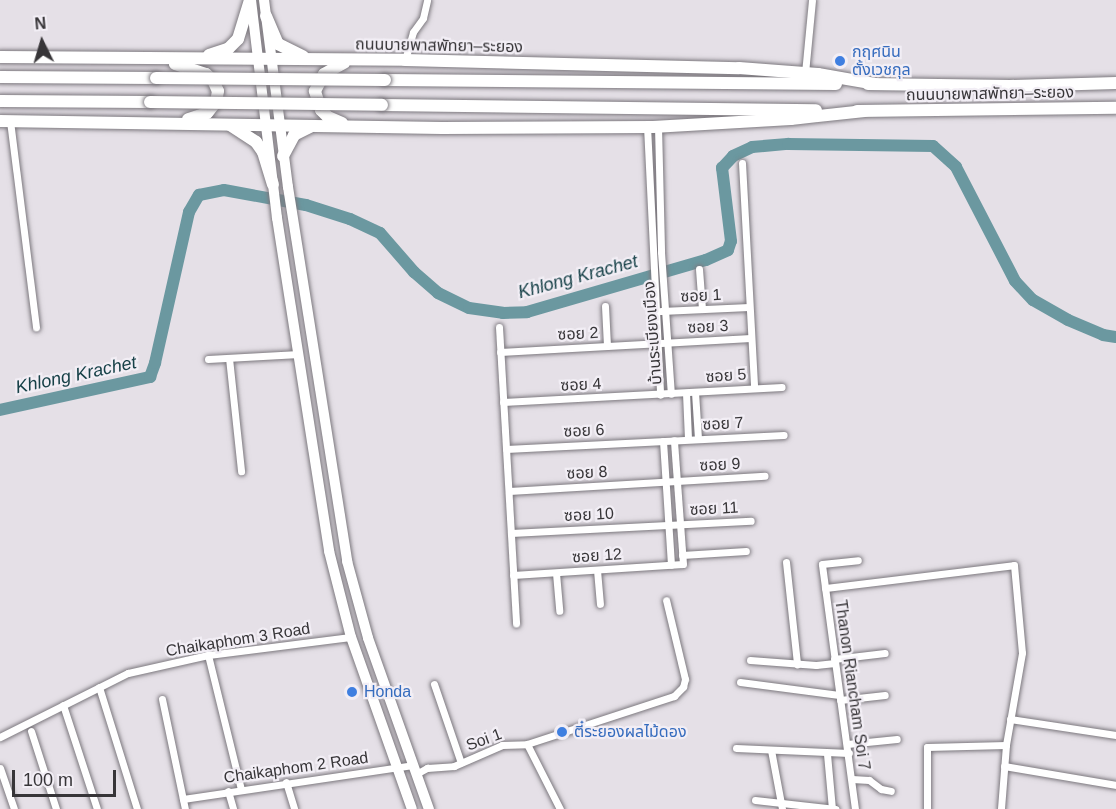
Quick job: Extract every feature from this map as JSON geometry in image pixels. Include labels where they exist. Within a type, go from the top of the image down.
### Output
[{"type":"highway","points":[[187,59],[220,52],[234,44],[241,34],[251,0]]},
{"type":"highway","points":[[266,16],[278,44],[289,51],[315,60]]},
{"type":"highway","name":"ถนนบายพาสพัทยา–ระยอง","points":[[0,57],[405,60],[739,68],[805,73],[876,84]]},
{"type":"highway","points":[[158,59],[206,74],[213,80],[218,91],[216,102],[207,114],[170,123]]},
{"type":"highway","points":[[348,126],[328,117],[318,102],[315,91],[324,74],[350,61]]},
{"type":"highway","name":"ถนนบายพาสพัทยา–ระยอง","points":[[0,77],[876,84],[1116,83]]},
{"type":"highway","name":"ถนนบายพาสพัทยา–ระยอง","points":[[0,101],[864,111],[1116,108]]},
{"type":"highway","name":"ถนนบายพาสพัทยา–ระยอง","points":[[5,121],[314,126],[653,126],[791,119],[864,111]]},
{"type":"highway","points":[[228,124],[256,142],[262,152],[274,188]]},
{"type":"highway","points":[[283,156],[294,135],[314,126]]},
{"type":"main road","points":[[251,0],[278,218],[329,551],[351,637],[412,809]]},
{"type":"main road","points":[[264,0],[283,156],[347,561],[368,638],[429,809]]},
{"type":"street","points":[[405,60],[413,32],[423,18],[427,0]]},
{"type":"street","points":[[805,73],[812,0]]},
{"type":"street","points":[[5,121],[36,327]]},
{"type":"street","name":"บ้านระเบียงเมือง","points":[[653,126],[671,394]]},
{"type":"street","name":"บ้านระเบียงเมือง","points":[[653,126],[651,241],[660,394]]},
{"type":"street","points":[[742,163],[754,388]]},
{"type":"street","points":[[651,241],[661,240]]},
{"type":"street","points":[[699,268],[702,309]]},
{"type":"street","points":[[653,272],[662,271]]},
{"type":"street","points":[[605,306],[608,346]]},
{"type":"street","name":"ซอย 1","points":[[655,312],[749,307]]},
{"type":"street","points":[[499,327],[516,624]]},
{"type":"street","name":"ซอย 3","points":[[657,343],[751,338]]},
{"type":"street","name":"ซอย 2","points":[[500,352],[657,343]]},
{"type":"street","points":[[208,359],[299,354]]},
{"type":"street","points":[[229,358],[241,471]]},
{"type":"street","name":"ซอย 5","points":[[660,394],[782,387]]},
{"type":"street","points":[[695,392],[698,439]]},
{"type":"street","points":[[686,393],[688,439]]},
{"type":"street","name":"ซอย 4","points":[[503,402],[660,394]]},
{"type":"street","name":"ซอย 7","points":[[663,441],[784,435]]},
{"type":"street","points":[[674,440],[682,555],[746,551]]},
{"type":"street","points":[[663,441],[672,565]]},
{"type":"street","name":"ซอย 6","points":[[506,449],[663,441]]},
{"type":"street","name":"ซอย 9","points":[[666,482],[765,476]]},
{"type":"street","name":"ซอย 8","points":[[509,490],[666,482]]},
{"type":"street","name":"ซอย 11","points":[[669,525],[751,521]]},
{"type":"street","name":"ซอย 10","points":[[511,533],[669,525]]},
{"type":"street","name":"ซอย 12","points":[[513,575],[683,564],[682,555]]},
{"type":"street","name":"Thanon Riancham Soi 7","points":[[855,809],[822,564],[858,560]]},
{"type":"street","points":[[786,562],[797,664]]},
{"type":"street","points":[[825,588],[1014,565],[1022,653],[1006,745],[1001,809]]},
{"type":"street","points":[[597,570],[600,604]]},
{"type":"street","points":[[556,573],[559,611]]},
{"type":"street","points":[[527,744],[660,702],[674,696],[683,687],[685,679],[666,600]]},
{"type":"street","name":"Chaikaphom 3 Road","points":[[0,737],[128,673],[208,655],[351,637]]},
{"type":"street","points":[[750,660],[797,664],[885,653]]},
{"type":"street","points":[[208,655],[241,789]]},
{"type":"street","points":[[740,682],[840,697],[885,695]]},
{"type":"street","points":[[434,684],[461,763]]},
{"type":"street","points":[[99,687],[136,809]]},
{"type":"street","points":[[162,699],[185,809]]},
{"type":"street","points":[[63,705],[97,809]]},
{"type":"street","points":[[1010,719],[1116,735]]},
{"type":"street","points":[[31,730],[56,809]]},
{"type":"street","points":[[847,744],[897,739]]},
{"type":"street","name":"Soi 1","points":[[414,770],[461,763],[502,745],[527,744],[560,809]]},
{"type":"street","points":[[927,809],[927,747],[1006,745]]},
{"type":"street","points":[[736,748],[827,754],[849,753]]},
{"type":"street","points":[[771,750],[782,807]]},
{"type":"street","points":[[755,800],[782,807],[834,809],[827,754]]},
{"type":"street","points":[[1004,766],[1116,784]]},
{"type":"street","points":[[0,768],[14,809]]},
{"type":"street","name":"Chaikaphom 2 Road","points":[[183,799],[286,782],[396,768],[414,770]]},
{"type":"street","points":[[852,779],[870,780],[881,789],[891,791]]},
{"type":"street","points":[[286,782],[294,809]]},
{"type":"street","points":[[228,791],[233,809]]},
{"type":"waterway","name":"Khlong Krachet","points":[[0,410],[150,377],[189,212],[199,195],[224,190],[306,205],[350,219],[380,233],[414,272],[438,293],[469,308],[503,313],[527,312],[706,260],[728,250],[731,241],[722,168],[733,156],[752,147],[788,144],[933,146],[956,167],[1015,281],[1033,300],[1068,320],[1103,335],[1116,337]]},
{"type":"place","name":"กฤศนิน ตั้งเวชกุล","points":[[840,61]]},
{"type":"place","name":"Honda","points":[[352,692]]},
{"type":"place","name":"ตี๋ระยองผลไม้ดอง","points":[[562,732]]}]
